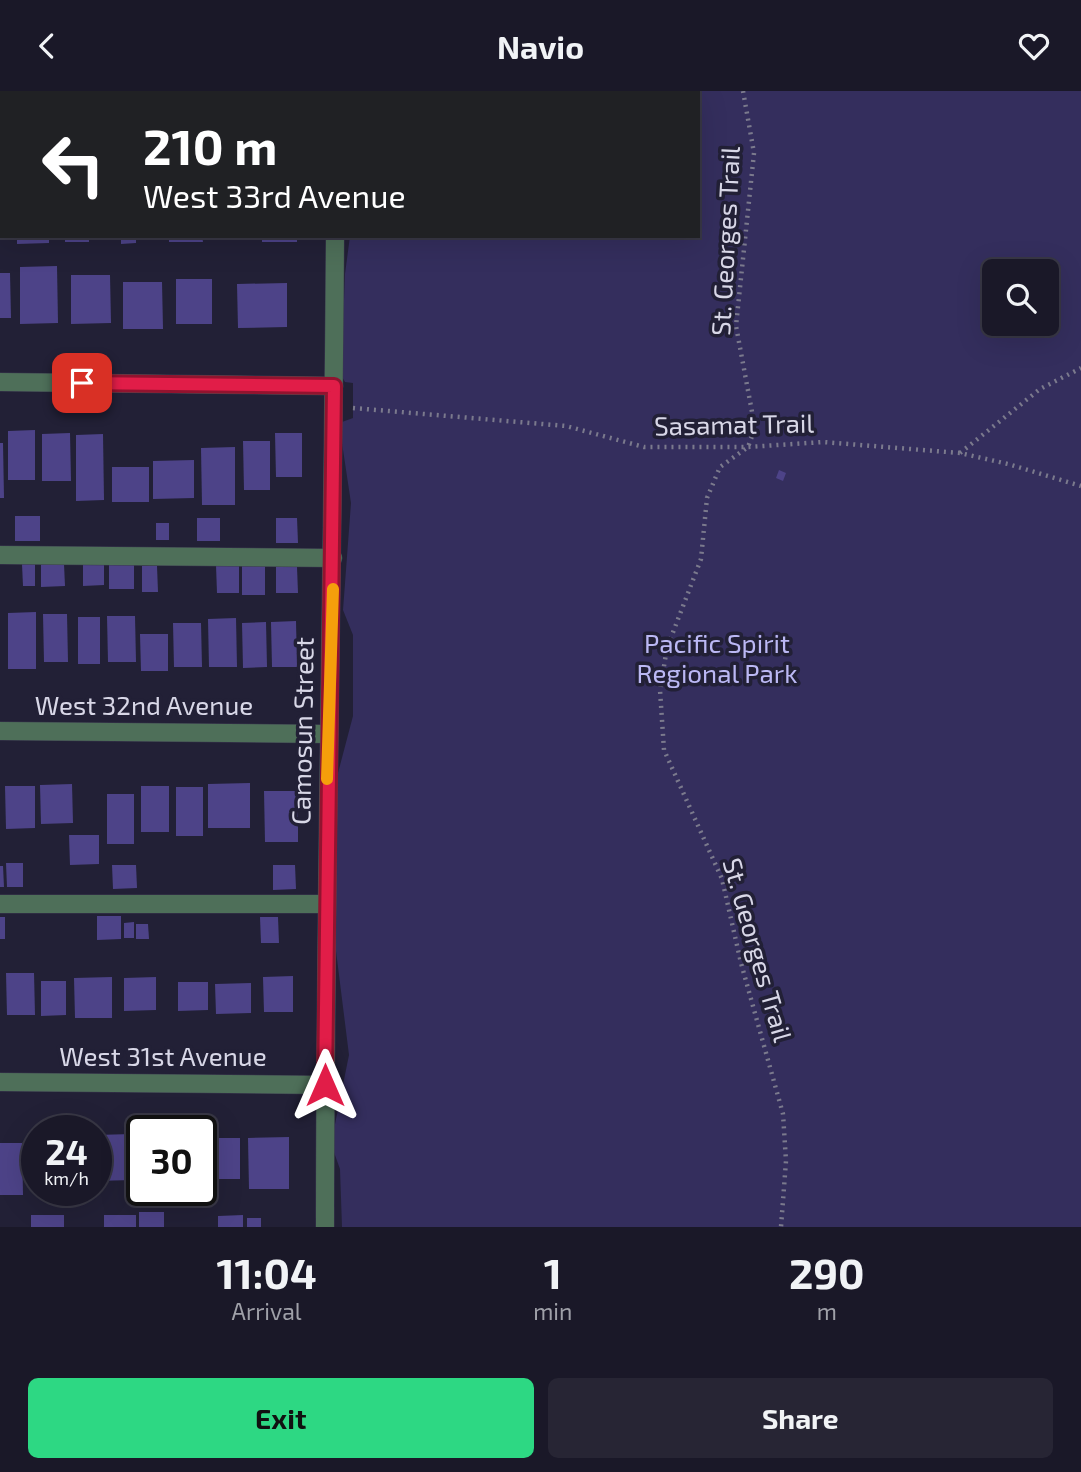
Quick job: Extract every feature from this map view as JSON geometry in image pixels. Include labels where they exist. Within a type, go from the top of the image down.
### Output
[{"type":"street","name":"Camosun Street","points":[[325,1227],[334,238]]},
{"type":"street","points":[[0,382],[334,386]]},
{"type":"street","points":[[0,555],[333,558]]},
{"type":"street","name":"West 32nd Avenue","points":[[0,731],[329,734]]},
{"type":"street","points":[[0,904],[326,904]]},
{"type":"street","name":"West 31st Avenue","points":[[0,1082],[325,1085]]},
{"type":"path","name":"St. Georges Trail","points":[[743,91],[754,153],[736,326],[755,428],[748,447],[720,467],[707,498],[701,559],[667,648],[660,690],[664,750],[722,879],[741,963],[783,1114],[786,1161],[781,1227]]},
{"type":"path","points":[[960,453],[1040,389],[1081,368]]},
{"type":"path","name":"Sasamat Trail","points":[[345,409],[366,408],[566,426],[644,447],[748,447],[823,442],[960,453],[1081,486]]},
{"type":"green space","name":"Pacific Spirit Regional Park","points":[[700,91],[1081,91],[1081,1227],[342,1227],[340,1169],[331,1144],[349,1055],[336,951],[333,792],[353,716],[353,635],[343,610],[351,503],[342,443],[342,422],[353,418],[353,383],[345,382],[341,375],[345,274],[350,238],[700,238]]},
{"type":"building","points":[[17,238],[49,238],[49,243],[17,244]]},
{"type":"building","points":[[65,238],[89,238],[89,242],[65,242]]},
{"type":"building","points":[[121,238],[136,238],[136,243],[121,244]]},
{"type":"building","points":[[169,238],[202,238],[203,242],[169,242]]},
{"type":"building","points":[[262,238],[297,238],[297,242],[262,242]]},
{"type":"building","points":[[57,266],[58,323],[20,324],[20,267]]},
{"type":"building","points":[[0,273],[10,273],[11,318],[0,318]]},
{"type":"building","points":[[71,275],[110,275],[111,323],[71,324]]},
{"type":"building","points":[[176,279],[212,279],[212,324],[176,324]]},
{"type":"building","points":[[123,282],[162,282],[163,329],[123,329]]},
{"type":"building","points":[[287,283],[287,327],[238,328],[237,284]]},
{"type":"building","points":[[35,430],[35,480],[8,480],[8,431]]},
{"type":"building","points":[[70,433],[71,481],[42,481],[42,434]]},
{"type":"building","points":[[275,433],[302,433],[302,477],[276,477]]},
{"type":"building","points":[[103,434],[104,500],[76,501],[76,435]]},
{"type":"building","points":[[243,441],[270,441],[270,490],[244,490]]},
{"type":"building","points":[[0,443],[3,443],[4,498],[0,498]]},
{"type":"building","points":[[235,447],[235,505],[202,505],[201,448]]},
{"type":"building","points":[[194,460],[194,498],[153,499],[153,461]]},
{"type":"building","points":[[112,467],[149,467],[149,502],[112,502]]},
{"type":"building","points":[[779,470],[786,473],[783,481],[776,478]]},
{"type":"building","points":[[15,516],[40,516],[40,541],[15,541]]},
{"type":"building","points":[[197,518],[220,518],[220,541],[197,541]]},
{"type":"building","points":[[276,518],[297,518],[298,543],[276,543]]},
{"type":"building","points":[[156,523],[169,523],[169,540],[156,540]]},
{"type":"building","points":[[104,563],[104,585],[83,586],[83,564]]},
{"type":"building","points":[[134,563],[134,589],[109,589],[109,564]]},
{"type":"building","points":[[22,564],[35,564],[35,586],[23,586]]},
{"type":"building","points":[[41,564],[64,564],[65,586],[41,587]]},
{"type":"building","points":[[242,564],[265,564],[265,595],[242,595]]},
{"type":"building","points":[[216,565],[239,565],[239,593],[217,593]]},
{"type":"building","points":[[142,566],[157,566],[158,592],[142,592]]},
{"type":"building","points":[[276,567],[297,567],[298,593],[276,593]]},
{"type":"building","points":[[36,612],[36,669],[8,669],[8,613]]},
{"type":"building","points":[[43,614],[67,614],[68,662],[44,662]]},
{"type":"building","points":[[107,616],[135,616],[136,662],[108,662]]},
{"type":"building","points":[[78,617],[100,617],[100,664],[78,664]]},
{"type":"building","points":[[236,618],[237,667],[209,667],[208,619]]},
{"type":"building","points":[[296,621],[297,667],[272,667],[271,622]]},
{"type":"building","points":[[266,622],[267,667],[243,668],[242,623]]},
{"type":"building","points":[[173,623],[201,623],[202,667],[174,667]]},
{"type":"building","points":[[140,634],[168,634],[168,671],[141,671]]},
{"type":"building","points":[[250,783],[250,828],[208,828],[208,784]]},
{"type":"building","points":[[72,784],[73,823],[41,824],[40,785]]},
{"type":"building","points":[[5,786],[35,786],[35,828],[6,829]]},
{"type":"building","points":[[141,786],[169,786],[169,832],[141,832]]},
{"type":"building","points":[[176,787],[203,787],[203,836],[176,836]]},
{"type":"building","points":[[264,791],[298,791],[298,842],[265,842]]},
{"type":"building","points":[[107,794],[134,794],[134,844],[107,844]]},
{"type":"building","points":[[69,835],[99,835],[99,864],[70,865]]},
{"type":"building","points":[[6,863],[23,863],[23,887],[7,887]]},
{"type":"building","points":[[112,865],[136,865],[137,888],[113,889]]},
{"type":"building","points":[[273,865],[295,865],[296,889],[273,890]]},
{"type":"building","points":[[0,866],[3,866],[4,887],[0,887]]},
{"type":"building","points":[[97,916],[121,916],[121,939],[97,940]]},
{"type":"building","points":[[0,917],[5,917],[5,939],[0,939]]},
{"type":"building","points":[[260,917],[278,917],[279,943],[261,943]]},
{"type":"building","points":[[134,922],[134,938],[124,938],[124,923]]},
{"type":"building","points":[[136,924],[148,924],[149,939],[136,939]]},
{"type":"building","points":[[6,973],[34,973],[35,1015],[7,1015]]},
{"type":"building","points":[[293,976],[293,1012],[264,1012],[263,977]]},
{"type":"building","points":[[112,977],[112,1018],[75,1018],[74,978]]},
{"type":"building","points":[[156,977],[156,1010],[124,1011],[124,978]]},
{"type":"building","points":[[41,981],[66,981],[66,1015],[41,1016]]},
{"type":"building","points":[[178,982],[208,982],[208,1010],[178,1011]]},
{"type":"building","points":[[251,983],[251,1013],[216,1014],[215,984]]},
{"type":"building","points":[[126,1134],[126,1180],[112,1181],[112,1135]]},
{"type":"building","points":[[289,1137],[289,1189],[249,1189],[248,1138]]},
{"type":"building","points":[[217,1138],[240,1138],[240,1179],[217,1179]]},
{"type":"building","points":[[0,1143],[21,1143],[21,1195],[0,1195]]},
{"type":"building","points":[[139,1212],[164,1212],[164,1227],[139,1227]]},
{"type":"building","points":[[31,1215],[64,1215],[64,1227],[31,1227]]},
{"type":"building","points":[[104,1215],[136,1215],[136,1227],[104,1227]]},
{"type":"building","points":[[243,1215],[243,1227],[218,1227],[218,1216]]},
{"type":"building","points":[[247,1218],[261,1218],[261,1227],[247,1227]]},
{"type":"slow traffic","points":[[327,779],[333,589]]},
{"type":"route","points":[[82,383],[334,386],[325,1085]]}]
